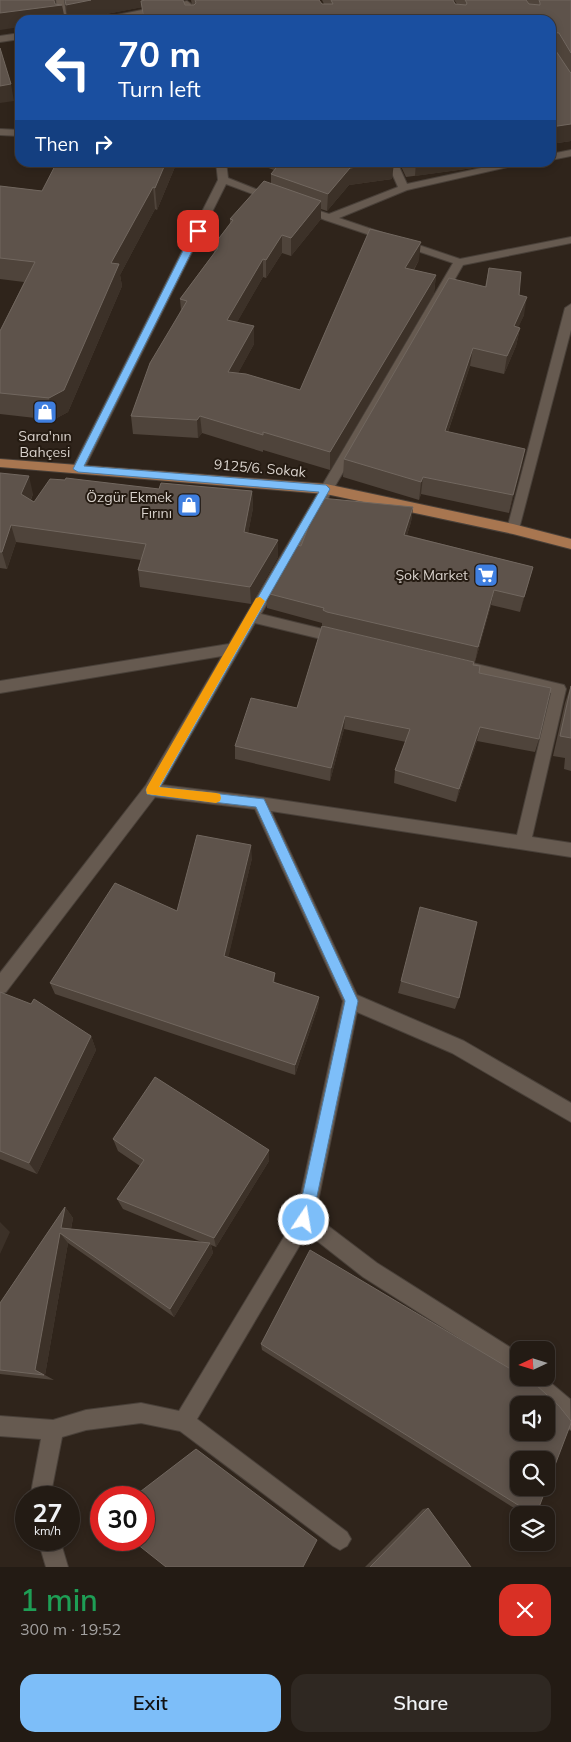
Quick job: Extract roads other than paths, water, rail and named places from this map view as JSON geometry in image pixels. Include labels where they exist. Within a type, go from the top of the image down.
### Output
[{"type":"main road","name":"9125/6. Sokak","points":[[0,463],[326,489],[513,529],[571,544]]},
{"type":"street","points":[[60,0],[62,15]]},
{"type":"street","points":[[133,15],[187,5]]},
{"type":"street","points":[[0,39],[15,37]]},
{"type":"street","points":[[0,132],[15,133]]},
{"type":"street","points":[[556,156],[571,153]]},
{"type":"street","points":[[78,469],[223,180],[222,167]]},
{"type":"street","points":[[394,167],[404,188]]},
{"type":"street","points":[[329,218],[404,188],[503,167]]},
{"type":"street","points":[[223,180],[459,262],[571,240]]},
{"type":"street","points":[[0,986],[151,790],[459,262]]},
{"type":"street","points":[[513,529],[570,313]]},
{"type":"street","points":[[251,617],[347,640]]},
{"type":"street","points":[[0,687],[234,649]]},
{"type":"street","points":[[444,662],[559,689],[522,844]]},
{"type":"street","points":[[151,790],[260,803],[571,850]]},
{"type":"street","points":[[184,1422],[304,1220],[351,1001],[260,803]]},
{"type":"street","points":[[351,1001],[458,1047],[571,1113]]},
{"type":"street","points":[[304,1220],[370,1270],[510,1358]]},
{"type":"street","points":[[540,1386],[564,1406],[571,1420]]},
{"type":"street","points":[[0,1426],[53,1430],[86,1420],[141,1413],[184,1422],[340,1539]]},
{"type":"street","points":[[42,1486],[53,1430]]},
{"type":"street","points":[[52,1551],[57,1567]]},
{"type":"place","name":"Sara'nın Bahçesi","points":[[45,412]]},
{"type":"place","name":"Özgür Ekmek Fırını","points":[[189,505]]},
{"type":"place","name":"Şok Market","points":[[486,575]]}]
